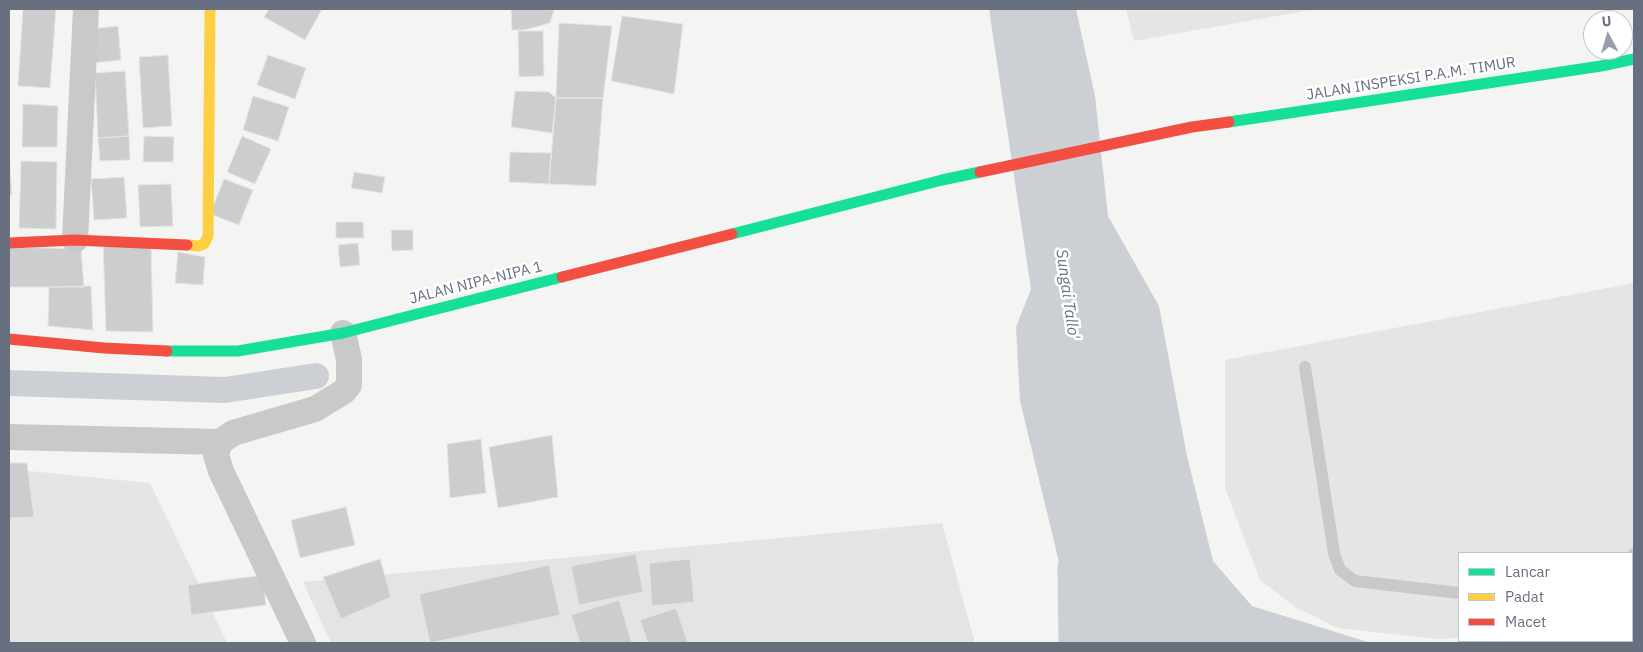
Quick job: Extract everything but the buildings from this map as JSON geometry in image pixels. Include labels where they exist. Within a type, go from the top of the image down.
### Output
[{"type":"street","points":[[74,240],[86,9]]},
{"type":"street","points":[[9,243],[74,240],[200,246],[206,242],[208,236],[210,9]]},
{"type":"street","name":"JALAN INSPEKSI P.A.M. TIMUR","points":[[942,180],[1192,127],[1634,59]]},
{"type":"street","name":"JALAN NIPA-NIPA 1","points":[[9,339],[104,348],[180,352],[238,351],[342,332],[942,180]]},
{"type":"street","points":[[9,437],[220,442],[233,433],[316,409],[343,392],[349,384],[349,359],[342,332]]},
{"type":"street","points":[[220,442],[216,455],[221,471],[303,643]]},
{"type":"lane","points":[[1305,367],[1334,553],[1340,570],[1355,581],[1458,593]]},
{"type":"shaded area","points":[[1126,9],[1317,9],[1134,41]]},
{"type":"shaded area","points":[[1634,283],[1634,610],[1633,552],[1458,552],[1458,638],[1436,639],[1338,628],[1295,607],[1260,580],[1225,488],[1225,360]]},
{"type":"shaded area","points":[[9,469],[150,483],[227,643],[9,643]]},
{"type":"shaded area","points":[[942,523],[975,643],[331,643],[303,582]]},
{"type":"shaded area","points":[[557,630],[562,643],[516,643]]},
{"type":"water","points":[[989,9],[1076,9],[1095,96],[1108,216],[1159,306],[1187,456],[1213,561],[1252,606],[1371,643],[1092,643],[1072,616],[1020,401],[1016,327],[1031,289]]},
{"type":"waterway","points":[[9,383],[225,390],[316,376]]},
{"type":"waterway","name":"Sungai Tallo'","points":[[1080,568],[1081,643]]},
{"type":"traffic: fast","points":[[1229,122],[1601,66],[1634,59]]},
{"type":"traffic: fast","points":[[732,234],[980,172]]},
{"type":"traffic: fast","points":[[167,351],[238,351],[343,333],[562,277]]},
{"type":"traffic: slow","points":[[187,245],[199,246],[204,244],[208,236],[210,9]]},
{"type":"traffic: jam","points":[[980,172],[1192,127],[1229,122]]},
{"type":"traffic: jam","points":[[562,277],[732,234]]},
{"type":"traffic: jam","points":[[9,243],[75,240],[187,245]]},
{"type":"traffic: jam","points":[[9,339],[104,348],[167,351]]}]
